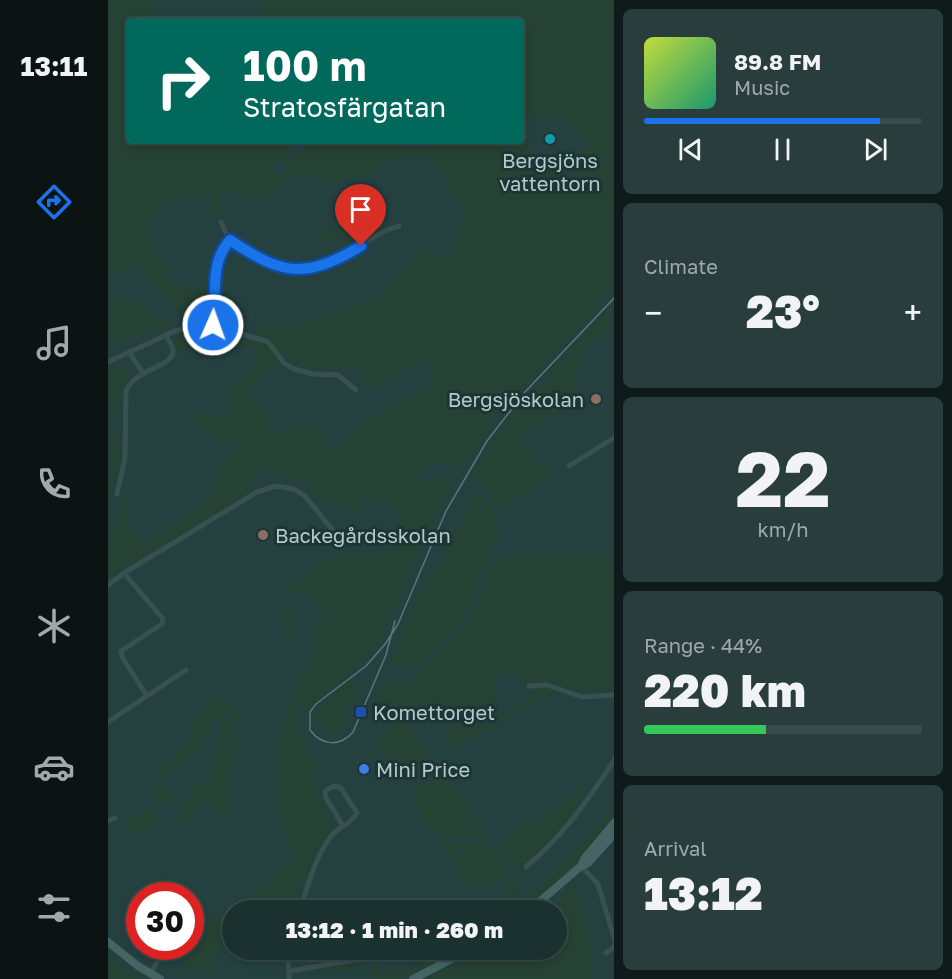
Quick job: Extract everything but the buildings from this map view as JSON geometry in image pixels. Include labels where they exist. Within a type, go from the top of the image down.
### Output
[{"type":"street","points":[[221,222],[230,240],[269,262],[283,267],[304,269],[325,265],[339,259],[388,229],[399,226]]},
{"type":"street","points":[[213,325],[214,276],[223,249],[230,240]]},
{"type":"street","points":[[108,362],[165,335],[193,326],[213,325],[267,342],[284,363],[294,369],[338,375],[356,390]]},
{"type":"street","points":[[117,494],[125,458],[124,397],[126,390],[132,381],[143,373],[171,358],[172,346],[165,335]]},
{"type":"street","points":[[129,352],[143,373]]},
{"type":"street","points":[[569,466],[614,438]]},
{"type":"street","points":[[108,585],[257,492],[269,487],[288,487],[299,492],[335,533],[345,535]]},
{"type":"street","points":[[124,573],[163,619],[162,624],[122,651],[122,657],[147,696]]},
{"type":"street","points":[[108,722],[186,670]]},
{"type":"street","points":[[529,686],[547,685],[582,697],[614,695]]},
{"type":"street","points":[[526,867],[543,853],[571,823],[614,760]]},
{"type":"street","points":[[304,900],[322,850],[333,833],[343,826],[354,818],[357,813],[341,788],[334,786],[326,790],[325,796],[343,826]]},
{"type":"street","points":[[108,821],[115,818]]},
{"type":"street","points":[[581,866],[584,859],[614,823]]},
{"type":"street","points":[[542,900],[581,866],[588,863],[614,834]]},
{"type":"street","points":[[581,866],[598,884],[614,939]]},
{"type":"street","points":[[108,944],[150,976],[160,979]]},
{"type":"street","points":[[606,953],[614,947]]},
{"type":"street","points":[[150,976],[159,960]]},
{"type":"street","points":[[288,960],[289,979]]},
{"type":"street","points":[[289,971],[355,960]]},
{"type":"street","points":[[413,979],[450,960]]},
{"type":"green space","points":[[123,0],[153,0],[154,8],[161,18],[126,18],[126,144],[294,144],[286,157],[270,170],[278,176],[284,174],[285,162],[305,148],[302,144],[524,144],[524,136],[537,159],[544,162],[563,162],[564,174],[570,177],[574,176],[575,172],[570,164],[573,156],[576,151],[588,145],[587,140],[562,121],[548,118],[530,121],[524,112],[524,18],[256,18],[264,0],[614,0],[614,287],[508,402],[461,469],[456,466],[439,464],[416,471],[418,477],[426,481],[443,476],[455,477],[424,540],[385,630],[372,650],[338,684],[315,700],[308,709],[298,709],[298,730],[320,767],[313,774],[317,795],[333,826],[315,853],[295,900],[241,900],[271,882],[276,870],[291,863],[296,857],[281,820],[277,799],[275,758],[284,717],[293,699],[290,692],[314,649],[316,642],[313,633],[321,627],[324,620],[306,591],[285,592],[284,585],[296,581],[342,554],[355,557],[399,548],[398,507],[379,499],[363,498],[361,513],[313,499],[309,496],[307,485],[275,476],[259,468],[253,479],[254,490],[118,572],[108,581],[108,541],[121,513],[117,504],[119,500],[129,497],[133,501],[125,511],[128,524],[143,543],[215,495],[217,472],[236,448],[193,425],[193,419],[206,411],[227,419],[232,415],[224,391],[243,377],[259,352],[247,346],[245,341],[252,343],[258,325],[296,324],[357,301],[361,307],[380,299],[402,272],[412,265],[419,264],[417,254],[421,251],[433,251],[437,255],[448,254],[466,207],[430,159],[409,158],[393,159],[368,174],[345,181],[321,178],[306,171],[278,184],[274,198],[225,193],[220,198],[218,216],[211,216],[210,206],[202,194],[173,202],[154,214],[147,230],[157,255],[176,281],[184,286],[210,294],[211,311],[208,318],[191,321],[154,289],[138,261],[108,277],[108,5]],"holes":[[[282,353],[290,361],[298,364],[304,361],[319,371],[321,362],[330,370],[348,367],[354,372],[365,371],[362,384],[366,391],[396,377],[413,365],[421,363],[435,383],[354,429],[331,455],[319,430],[320,425],[316,423],[306,428],[294,427],[277,435],[274,434],[267,421],[270,416],[248,395],[260,381],[263,371],[276,369],[276,361]]]},
{"type":"green space","points":[[322,218],[330,218],[326,219],[324,230],[339,233],[342,222],[358,243],[335,257],[318,263],[318,254],[320,258],[329,257],[329,253],[342,252],[341,239],[324,240],[323,248],[322,234],[318,234],[323,227]]},
{"type":"green space","points":[[123,298],[132,299],[162,321],[167,318],[172,322],[125,342],[108,338],[112,310],[114,305]]},
{"type":"green space","points":[[614,304],[614,328],[589,345],[583,353],[576,372],[576,382],[583,395],[574,403],[521,435],[541,468],[558,460],[555,472],[502,507],[495,505],[471,475],[513,412]]},
{"type":"green space","points":[[214,329],[242,339],[244,345],[213,335],[175,354],[175,345],[170,338],[192,330]]},
{"type":"green space","points":[[115,367],[129,367],[132,372],[120,392],[120,413],[109,416],[108,370]]},
{"type":"green space","points":[[109,417],[121,441],[119,470],[108,511],[110,446]]},
{"type":"green space","points":[[476,492],[482,496],[502,529],[465,615],[456,631],[415,666],[390,664],[411,609],[429,581]]},
{"type":"green space","points":[[577,550],[609,557],[614,563],[614,689],[589,691],[565,685],[493,729],[466,740],[452,750],[448,738],[447,718],[431,703],[421,703],[398,714],[378,713],[376,701],[387,686],[411,680],[432,657],[461,634],[494,563],[518,551],[541,557]],"holes":[[[501,673],[519,677],[523,682],[538,680],[538,691],[528,692],[528,699],[487,726],[478,713],[494,700],[496,692],[492,682],[495,676]]]},
{"type":"green space","points":[[274,600],[286,607],[293,616],[294,627],[288,639],[280,627],[287,621]]},
{"type":"green space","points":[[350,681],[361,685],[341,729],[333,733],[321,725],[315,711]]},
{"type":"green space","points":[[212,696],[229,702],[240,716],[233,732],[242,742],[235,750],[239,762],[233,767],[226,768],[234,777],[228,786],[231,794],[230,805],[224,815],[220,815],[213,807],[199,803],[191,820],[183,823],[170,821],[168,816],[174,815],[180,819],[183,814],[175,810],[175,807],[181,810],[185,807],[188,796],[200,779],[208,790],[209,776],[207,774],[213,769],[215,758],[211,753],[217,749],[224,720],[230,717],[226,713],[220,714],[204,739],[203,751],[184,759],[179,774],[170,772],[162,779],[163,787],[172,789],[175,795],[171,802],[154,806],[158,778],[165,761],[175,761],[175,749],[189,748],[190,745],[185,739],[197,729],[190,724],[205,708]]},
{"type":"green space","points":[[405,718],[434,764],[404,784],[374,739]]},
{"type":"green space","points":[[442,771],[450,776],[449,779],[462,800],[466,799],[472,810],[463,839],[436,835],[410,798],[410,793]]},
{"type":"green space","points":[[583,788],[587,793],[562,825],[553,808]]},
{"type":"green space","points":[[614,803],[614,816],[569,870],[535,900],[525,900],[572,855]]},
{"type":"green space","points":[[151,805],[160,819],[134,836],[126,822]]},
{"type":"green space","points":[[551,809],[561,826],[524,864],[516,868],[515,862],[512,863],[498,842]]},
{"type":"green space","points":[[474,812],[493,841],[466,838]]},
{"type":"green space","points":[[438,840],[462,841],[456,864],[453,863]]},
{"type":"green space","points":[[466,843],[496,847],[513,870],[491,888],[469,885],[457,868]]},
{"type":"green space","points":[[519,874],[527,875],[513,888],[523,900],[507,884]]},
{"type":"green space","points":[[577,885],[591,944],[590,979],[426,979],[462,960],[567,960],[567,900],[556,900]]},
{"type":"green space","points":[[504,889],[511,893],[518,900],[507,900],[501,890]]},
{"type":"green space","points":[[495,894],[500,900],[487,900]]},
{"type":"green space","points":[[222,913],[222,947],[210,973],[187,968],[183,963],[185,960],[204,960],[204,925]]},
{"type":"green space","points":[[108,954],[140,979],[108,979]]},
{"type":"green space","points":[[374,960],[382,976],[425,961],[441,960],[399,979],[372,979],[369,967],[372,967]]},
{"type":"green space","points":[[363,963],[363,970],[361,966],[318,974],[319,979],[315,975],[316,970]]},
{"type":"tram line","points":[[391,634],[446,511],[487,441],[525,392],[614,298]]},
{"type":"tram line","points":[[391,634],[395,621]]},
{"type":"tram line","points":[[391,634],[386,655],[353,732],[337,742],[325,742],[320,739],[310,730],[310,712],[316,704],[366,666],[391,634]]},
{"type":"place","name":"Bergsjöns vattentorn","points":[[550,139]]},
{"type":"place","name":"Bergsjöskolan","points":[[596,399]]},
{"type":"place","name":"Backegårdsskolan","points":[[263,535]]},
{"type":"place","name":"Komettorget","points":[[361,712]]},
{"type":"place","name":"Mini Price","points":[[364,769]]},
{"type":"route","points":[[213,325],[214,276],[223,249],[230,240],[269,262],[292,269],[325,265],[361,246]]}]
